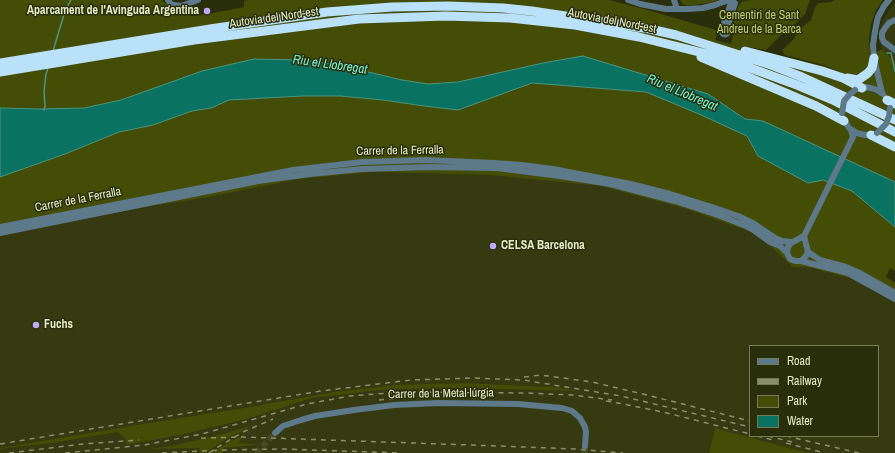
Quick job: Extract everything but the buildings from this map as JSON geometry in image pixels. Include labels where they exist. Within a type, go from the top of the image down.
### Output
[{"type":"highway","name":"Autovia del Nord-est","points":[[0,63],[202,30],[327,12],[442,6],[503,8],[650,29],[676,35],[771,65],[802,77],[895,120]]},
{"type":"highway","name":"Autovia del Nord-est","points":[[0,72],[194,40],[359,19],[422,16],[510,18],[575,25],[639,37],[723,58],[833,100],[895,132]]},
{"type":"highway","points":[[693,40],[729,47],[822,70],[843,78],[863,89]]},
{"type":"highway","points":[[676,46],[843,117]]},
{"type":"highway","points":[[843,78],[858,80],[872,68],[874,58]]},
{"type":"highway","points":[[874,134],[895,147]]},
{"type":"street","points":[[166,0],[170,6],[177,8],[185,7],[186,4],[198,0]]},
{"type":"street","points":[[174,0],[186,4]]},
{"type":"street","points":[[628,0],[655,7],[677,9],[716,6],[729,0]]},
{"type":"street","points":[[674,0],[677,9]]},
{"type":"street","points":[[732,0],[724,28],[735,0]]},
{"type":"street","points":[[889,0],[878,17],[873,45],[878,75],[888,101],[889,116],[886,124],[874,134],[860,134],[853,137],[804,236],[788,247],[787,253],[788,256],[795,262],[801,261],[848,273],[895,299]]},
{"type":"street","points":[[895,20],[889,23],[882,33],[884,42],[895,50]]},
{"type":"street","points":[[860,134],[851,130],[847,126],[843,117],[843,105],[846,98],[852,92],[863,89],[876,82],[878,75]]},
{"type":"street","points":[[863,89],[877,90],[888,101]]},
{"type":"street","points":[[851,130],[853,137]]},
{"type":"street","name":"Carrer de la Ferralla","points":[[0,227],[293,170],[362,162],[426,160],[522,165],[560,170],[631,184],[719,209],[753,223],[775,238],[782,241],[794,242]]},
{"type":"street","name":"Carrer de la Ferralla","points":[[0,232],[258,181],[310,174],[392,168],[497,168],[610,184],[675,201],[746,226],[770,242],[780,246],[787,253]]},
{"type":"street","points":[[801,261],[806,256],[807,249],[804,236]]},
{"type":"street","points":[[794,242],[802,242],[807,249],[820,260],[846,267],[860,273],[895,293]]},
{"type":"street","name":"Carrer de la Metal·lúrgia","points":[[275,433],[288,424],[315,416],[394,405],[438,403],[518,404],[562,408],[572,411],[580,418],[585,427],[585,446]]},
{"type":"shaded area","points":[[895,3],[895,62],[882,49],[879,42],[878,32],[883,20]]},
{"type":"shaded area","name":"CELSA Barcelona","points":[[375,172],[488,175],[601,186],[686,209],[759,235],[793,267],[812,268],[856,280],[895,303],[895,453],[808,453],[715,428],[709,453],[223,453],[223,448],[257,446],[237,443],[243,435],[212,453],[205,453],[251,425],[222,434],[155,448],[200,448],[199,453],[0,453],[0,449],[53,443],[118,432],[125,438],[128,445],[185,434],[247,419],[312,398],[380,390],[552,387],[463,383],[394,385],[334,392],[0,448],[0,235],[299,179]]},
{"type":"green space","name":"Cementiri de Sant Andreu de la Barca","points":[[0,0],[162,0],[174,9],[182,10],[188,15],[192,16],[244,7],[244,1],[250,0],[609,0],[719,31],[715,40],[731,44],[735,26],[732,25],[739,5],[742,2],[750,0],[810,0],[805,14],[766,50],[736,45],[824,66],[854,78],[824,65],[785,55],[782,50],[793,40],[799,30],[811,20],[815,7],[819,3],[831,2],[834,0],[883,0],[876,10],[871,24],[869,39],[870,56],[882,49],[895,62],[895,182],[763,121],[745,119],[708,94],[543,63],[458,82],[428,84],[402,80],[339,65],[302,60],[254,59],[202,71],[121,100],[84,108],[0,108]]},
{"type":"green space","points":[[680,0],[719,0],[688,6],[683,4]]},
{"type":"green space","points":[[532,83],[646,92],[747,136],[758,156],[808,183],[823,180],[852,191],[895,227],[895,271],[890,268],[886,277],[895,283],[895,303],[856,280],[812,268],[793,267],[759,235],[686,209],[601,186],[488,175],[375,172],[299,179],[0,235],[0,177],[65,154],[119,132],[153,125],[192,111],[211,108],[229,100],[303,96],[340,96],[458,110]]},
{"type":"green space","points":[[463,383],[552,387],[579,391],[460,388],[380,390],[312,398],[247,419],[185,434],[127,445],[125,438],[118,432],[53,443],[0,449],[334,392],[394,385]]},
{"type":"green space","points":[[256,424],[233,435],[205,453],[199,453],[200,448],[150,449],[222,434]]},
{"type":"green space","points":[[715,428],[808,453],[709,453]]},
{"type":"green space","points":[[245,434],[238,443],[261,445],[223,448],[223,453],[212,453],[222,446]]},
{"type":"water","name":"Riu el Llobregat","points":[[583,56],[708,94],[745,119],[763,121],[895,182],[895,227],[852,191],[823,180],[808,183],[758,156],[747,136],[646,92],[532,83],[458,110],[340,96],[303,96],[229,100],[211,108],[192,111],[153,125],[119,132],[65,154],[0,177],[0,108],[84,108],[121,100],[202,71],[254,59],[302,60],[339,65],[402,80],[428,84],[458,82],[543,63]]},
{"type":"waterway","points":[[53,51],[65,11],[71,0]]},
{"type":"waterway","points":[[887,53],[891,53],[895,71]]},
{"type":"waterway","points":[[44,110],[44,91],[48,68]]},
{"type":"tunnel","points":[[256,453],[275,433]]},
{"type":"tunnel","points":[[585,446],[585,453]]},
{"type":"railway","points":[[524,377],[541,375],[592,382],[749,421]]},
{"type":"railway","points":[[0,444],[321,391],[411,380],[472,378],[523,380],[621,396],[749,427]]},
{"type":"railway","points":[[65,453],[144,445],[202,434],[307,404],[350,396],[402,392],[527,393],[572,395],[612,400]]},
{"type":"railway","points":[[379,400],[415,397]]},
{"type":"railway","points":[[606,401],[667,413],[749,434]]},
{"type":"railway","points":[[209,453],[243,432],[273,419]]},
{"type":"railway","points":[[201,438],[242,437],[498,446],[575,449],[623,453]]},
{"type":"railway","points":[[761,437],[773,440]]},
{"type":"railway","points":[[772,437],[792,442]]},
{"type":"railway","points":[[790,437],[859,453]]},
{"type":"railway","points":[[9,453],[83,444],[139,440]]},
{"type":"railway","points":[[786,443],[825,453]]},
{"type":"railway","points":[[162,453],[283,449],[401,453]]},
{"type":"place","name":"Aparcament de l'Avinguda Argentina","points":[[207,11]]},
{"type":"place","name":"CELSA Barcelona","points":[[493,246]]},
{"type":"place","name":"Fuchs","points":[[36,325]]}]
